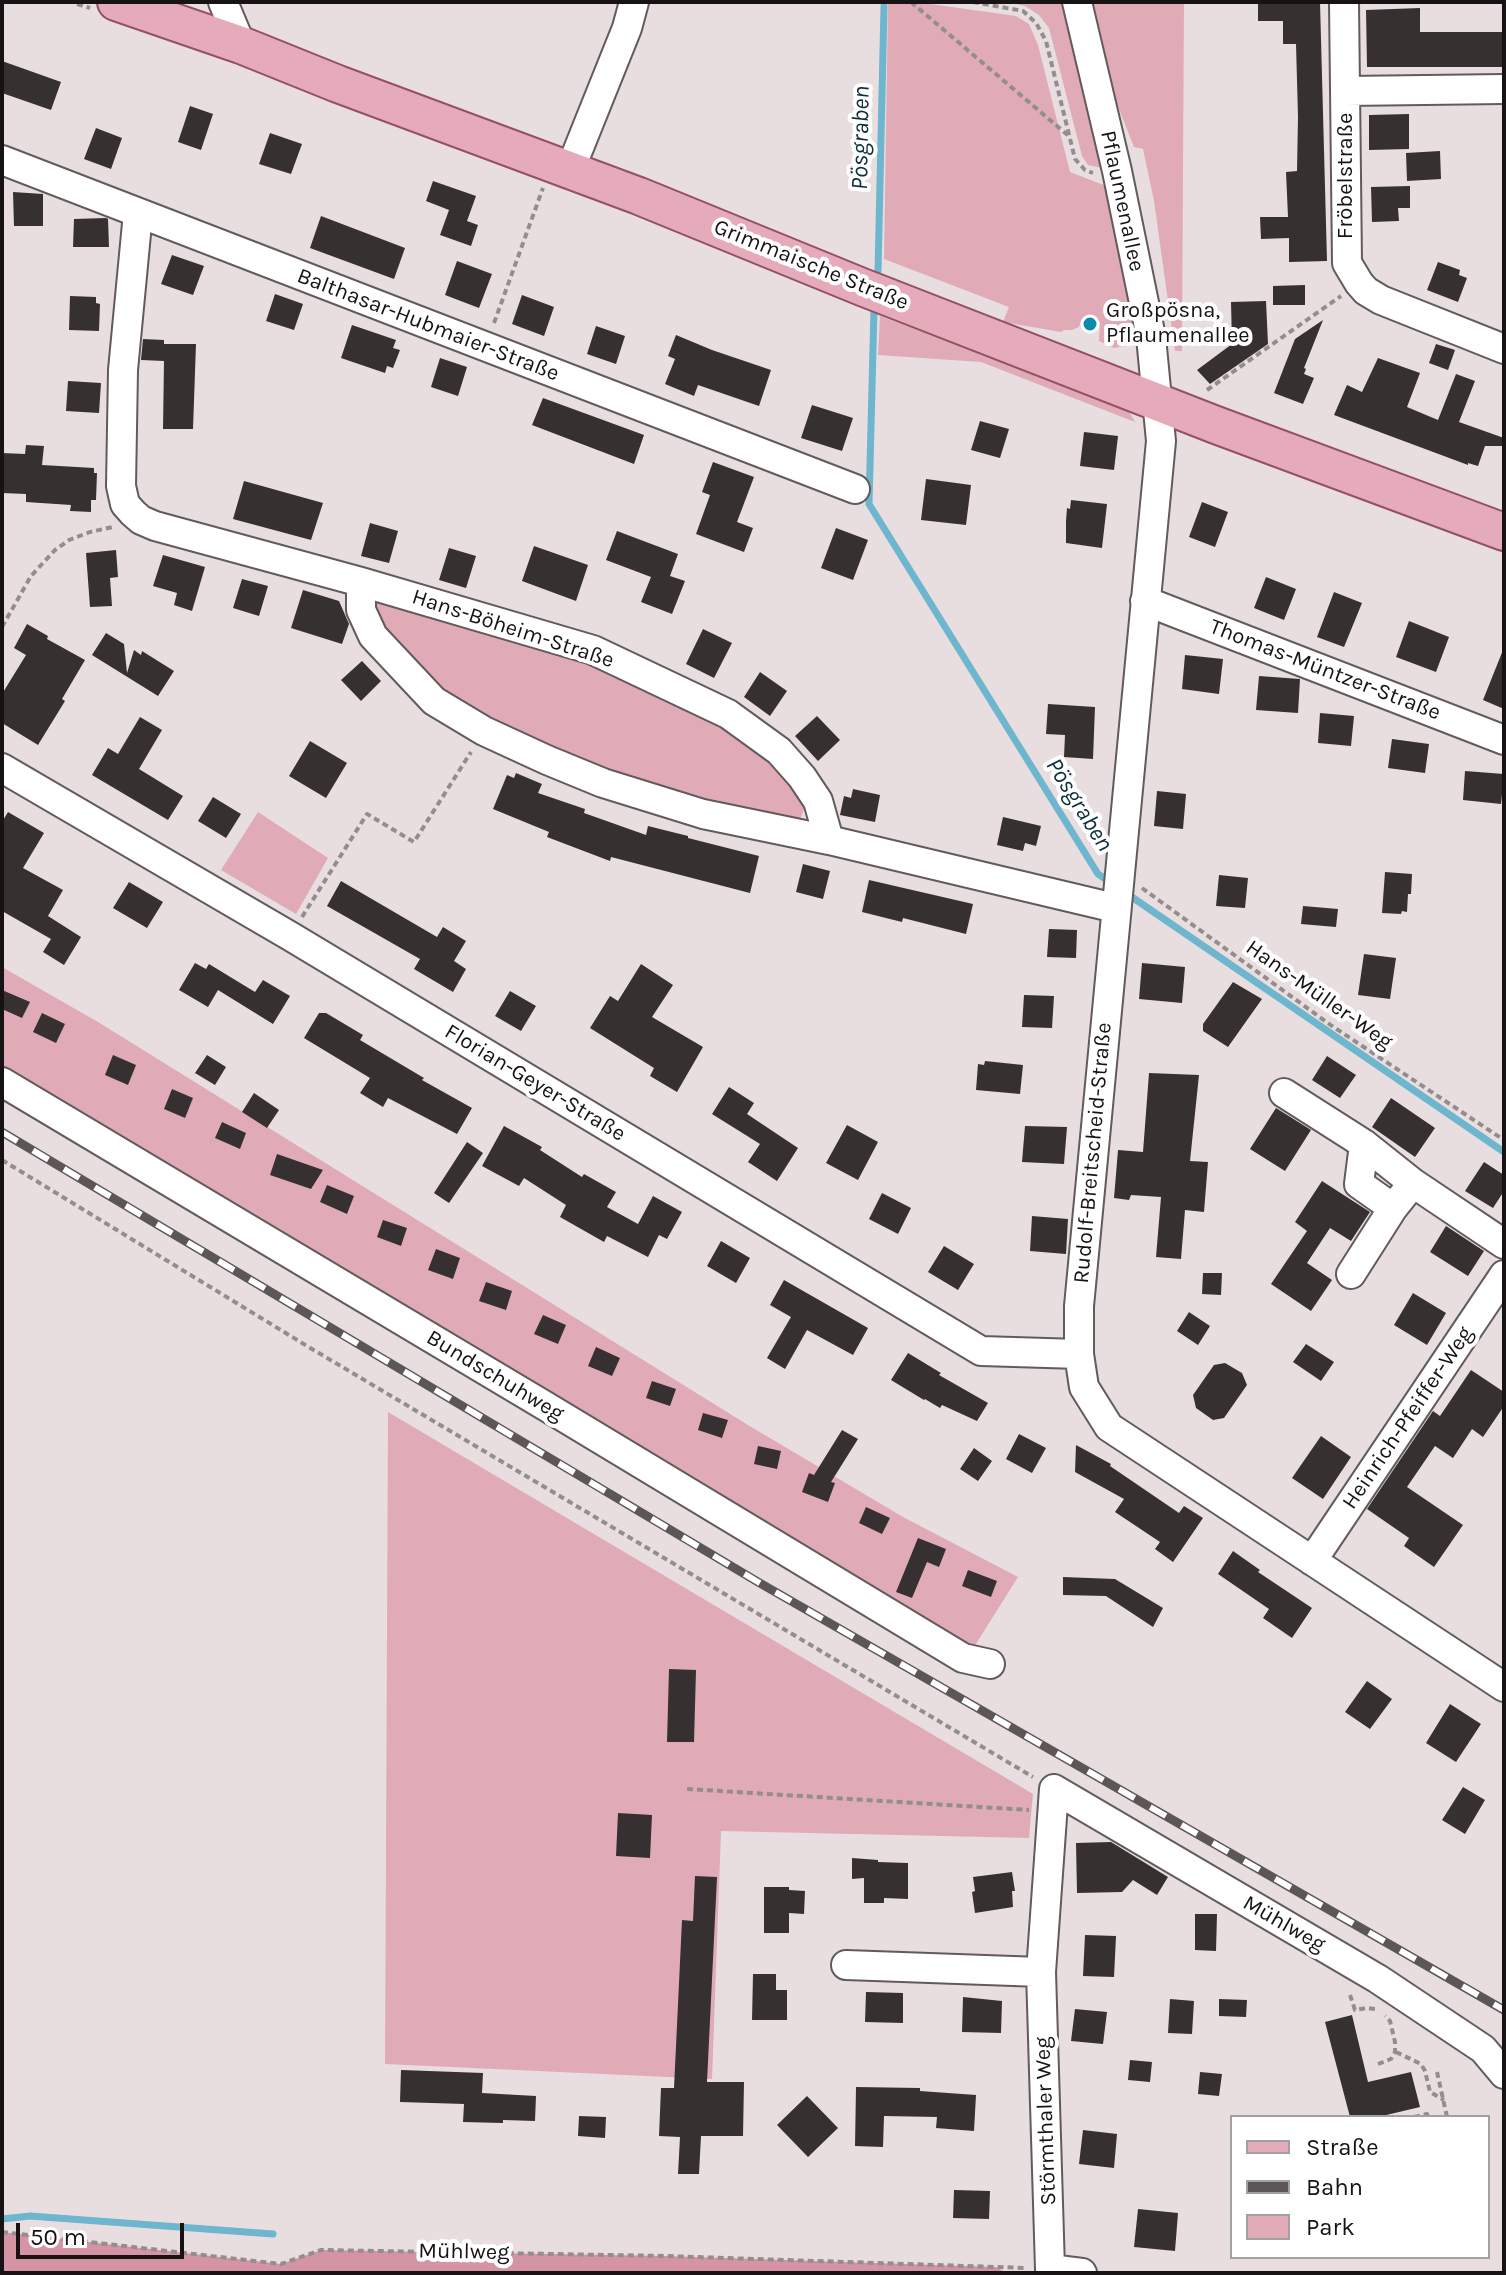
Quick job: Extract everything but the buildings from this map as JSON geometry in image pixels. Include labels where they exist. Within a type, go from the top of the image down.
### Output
[{"type":"main road","name":"Grimmaische Straße","points":[[137,6],[338,84],[557,177],[639,196],[862,287],[1504,532]]},
{"type":"street","points":[[223,2],[241,45]]},
{"type":"street","points":[[557,177],[593,108],[627,28],[634,2]]},
{"type":"street","name":"Pflaumenallee","points":[[1077,2],[1145,307],[1158,401]]},
{"type":"street","name":"Fröbelstraße","points":[[1344,2],[1345,245],[1347,263],[1359,283]]},
{"type":"street","points":[[1346,91],[1504,89]]},
{"type":"street","name":"Balthasar-Hubmaier-Straße","points":[[2,160],[855,489]]},
{"type":"street","points":[[133,513],[125,504],[121,486],[123,370],[138,213]]},
{"type":"street","points":[[1359,283],[1381,300],[1504,349]]},
{"type":"street","name":"Rudolf-Breitscheid-Straße","points":[[1158,401],[1161,441],[1079,1306],[1079,1354],[1084,1387],[1109,1427],[1504,1687]]},
{"type":"street","name":"Hans-Böheim-Straße","points":[[133,513],[155,526],[593,650],[728,714],[779,751],[818,801],[829,840]]},
{"type":"street","points":[[361,582],[361,610],[373,636],[434,701],[484,731],[547,760],[617,787],[703,814],[829,840],[1118,888]]},
{"type":"street","name":"Thomas-Müntzer-Straße","points":[[1145,601],[1504,740]]},
{"type":"street","name":"Florian-Geyer-Straße","points":[[2,768],[290,936],[981,1351],[1079,1354]]},
{"type":"street","name":"Bundschuhweg","points":[[2,1082],[963,1658],[990,1664]]},
{"type":"street","points":[[1284,1093],[1364,1144],[1413,1183],[1504,1244]]},
{"type":"street","points":[[1364,1144],[1359,1184],[1393,1208]]},
{"type":"street","points":[[1351,1274],[1393,1208],[1413,1183]]},
{"type":"street","name":"Heinrich-Pfeiffer-Weg","points":[[1312,1561],[1504,1275]]},
{"type":"street","name":"Störmthaler Weg","points":[[1050,2269],[1041,1972],[1053,1801]]},
{"type":"street","name":"Mühlweg","points":[[1053,1801],[1378,1979],[1483,2049],[1504,2074]]},
{"type":"street","points":[[846,1965],[1041,1972]]},
{"type":"street","points":[[1050,2269],[1082,2273]]},
{"type":"path","points":[[911,2],[1070,137]]},
{"type":"path","points":[[973,2],[1023,11],[1036,23],[1046,41],[1075,159],[1085,170],[1095,173]]},
{"type":"path","points":[[486,348],[557,177]]},
{"type":"path","points":[[1202,394],[1359,283]]},
{"type":"path","points":[[2,627],[31,576],[55,550],[69,540],[115,526],[133,513]]},
{"type":"path","points":[[290,936],[367,814],[414,842],[484,731]]},
{"type":"path","name":"Hans-Müller-Weg","points":[[1118,888],[1504,1140]]},
{"type":"path","points":[[2,1160],[1053,1801]]},
{"type":"path","points":[[687,1789],[1053,1801]]},
{"type":"path","points":[[1350,1995],[1355,2010],[1379,2009],[1390,2021],[1395,2052],[1391,2059],[1378,2064]]},
{"type":"path","points":[[1395,2052],[1421,2064],[1430,2092],[1444,2100]]},
{"type":"path","points":[[1437,2072],[1447,2115]]},
{"type":"path","name":"Mühlweg","points":[[2,2232],[281,2264],[321,2250],[666,2256],[1050,2269]]},
{"type":"green space","points":[[888,2],[916,2],[1016,16],[1029,24],[1038,45],[1070,172],[1106,186],[1136,322],[1136,337],[1128,345],[1114,348],[1099,341],[1100,322],[1081,320],[1079,327],[1061,332],[1003,322],[1009,307],[884,259]]},
{"type":"green space","points":[[1007,2],[1069,2],[1105,164],[1102,168],[1088,165],[1082,156],[1049,28],[1039,15],[1025,6]]},
{"type":"green space","points":[[1091,2],[1184,2],[1182,351],[1175,351],[1154,201],[1143,149],[1134,147],[1117,104]]},
{"type":"green space","points":[[880,316],[1127,408],[1135,422],[981,362],[878,355]]},
{"type":"green space","points":[[376,598],[588,658],[722,718],[768,752],[808,798],[798,825],[605,777],[439,695],[371,612]]},
{"type":"green space","points":[[258,812],[328,858],[296,914],[221,870]]},
{"type":"green space","points":[[2,967],[98,1022],[748,1425],[903,1517],[1018,1577],[974,1647],[892,1604],[2,1075]]},
{"type":"green space","points":[[388,1412],[1033,1794],[1029,1838],[721,1831],[712,2079],[385,2064]]},
{"type":"shaded area","points":[[2,2232],[281,2264],[321,2250],[666,2256],[996,2267],[1006,2273],[2,2273]]},
{"type":"waterway","name":"Pösgraben","points":[[878,271],[884,6]]},
{"type":"waterway","name":"Pösgraben","points":[[874,309],[869,504],[1098,874],[1113,884]]},
{"type":"waterway","name":"Pösgraben","points":[[1126,893],[1504,1152]]},
{"type":"waterway","points":[[2,2219],[30,2216],[273,2234]]},
{"type":"railway","points":[[2,1132],[758,1582],[1504,2010]]},
{"type":"place","name":"Großpösna, Pflaumenallee","points":[[1090,324]]}]
